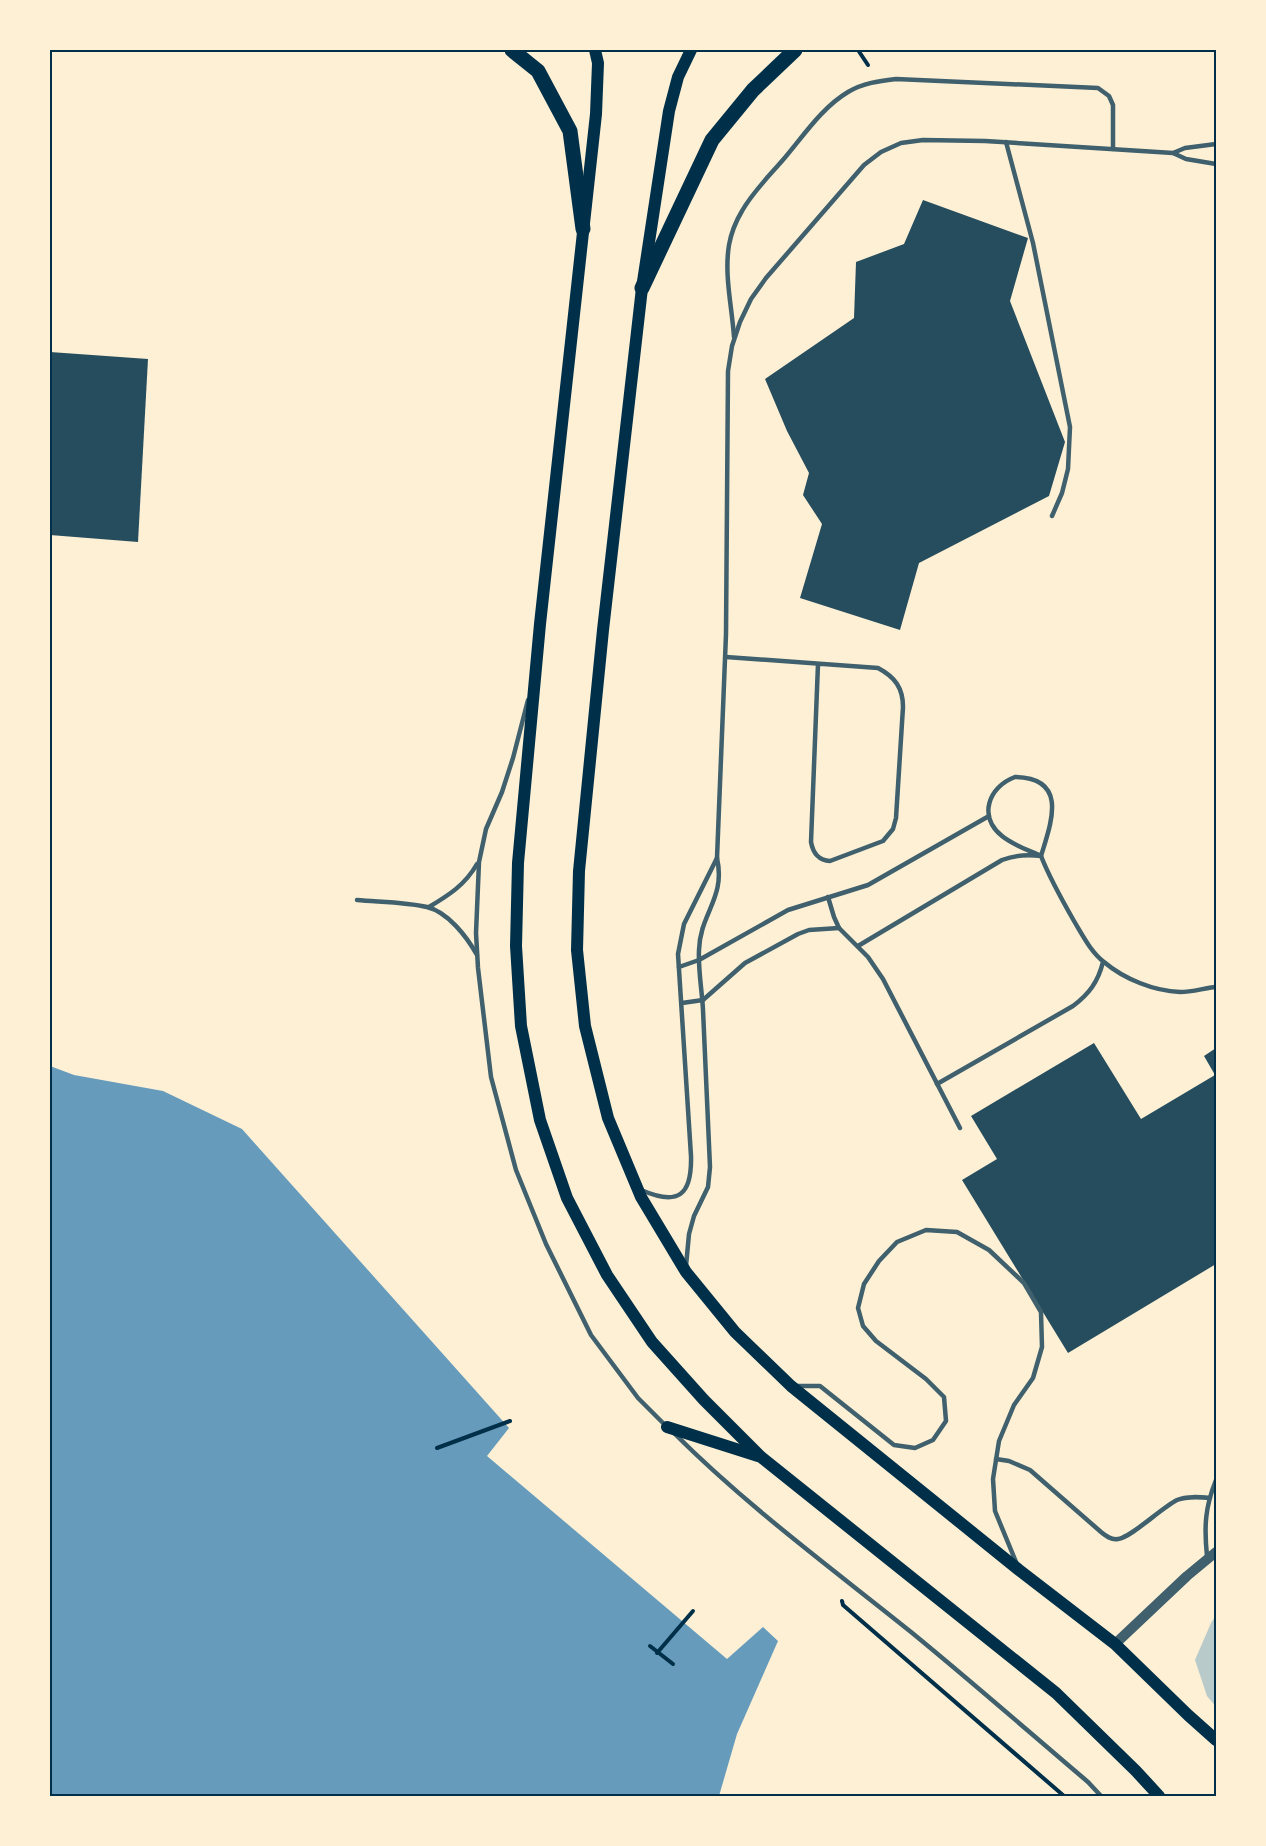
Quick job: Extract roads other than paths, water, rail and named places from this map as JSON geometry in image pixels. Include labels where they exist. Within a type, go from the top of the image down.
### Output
[{"type":"main road","points":[[512,50],[538,71],[570,131],[583,229]]},
{"type":"main road","points":[[595,50],[598,63],[596,114],[537,659],[518,863],[516,946],[521,1026],[540,1120],[567,1198],[607,1275],[652,1342],[704,1400],[761,1457],[1056,1693],[1136,1771],[1159,1797]]},
{"type":"main road","points":[[691,50],[678,77],[669,111],[642,288],[581,848],[577,950],[585,1026],[608,1118],[638,1189],[687,1272],[735,1332],[791,1386],[1019,1570],[1115,1644],[1216,1740]]},
{"type":"main road","points":[[642,288],[712,140],[753,90],[795,50]]},
{"type":"main road","points":[[667,1427],[761,1457]]},
{"type":"street","points":[[1115,1644],[1186,1575],[1212,1555]]},
{"type":"lane","points":[[734,339],[728,263],[729,245],[734,228],[742,211],[759,187],[824,111],[848,92],[879,81],[896,79],[1098,88],[1109,96],[1113,105],[1113,149]]},
{"type":"lane","points":[[1006,142],[1033,243],[1070,427],[1068,469],[1062,493],[1052,516]]},
{"type":"lane","points":[[687,1272],[689,1234],[694,1216],[708,1187],[710,1167],[699,960],[700,936],[719,887],[720,878],[717,858],[726,657],[728,371],[734,339],[751,299],[766,278],[864,165],[881,152],[901,143],[1006,142],[1173,153],[1186,159],[1216,164]]},
{"type":"lane","points":[[1173,153],[1185,148],[1216,144]]},
{"type":"lane","points":[[726,657],[878,668],[888,673],[901,689],[903,698],[896,818],[893,829],[883,841],[830,861],[817,856],[812,850],[811,842],[818,664]]},
{"type":"lane","points":[[537,659],[513,758],[502,792],[486,829],[479,862],[477,956],[491,1077],[516,1170],[546,1244],[591,1335],[638,1398],[714,1473],[1019,1723],[1088,1782],[1101,1797]]},
{"type":"lane","points":[[1041,856],[1001,836],[989,816],[992,796],[998,787],[1015,777],[1037,781],[1046,788],[1052,798],[1053,809],[1041,856],[1061,900],[1093,952],[1103,962],[1147,986],[1163,990],[1188,991],[1216,987]]},
{"type":"lane","points":[[679,967],[699,960],[788,910],[868,885],[989,816]]},
{"type":"lane","points":[[858,946],[1002,860],[1014,855],[1041,856]]},
{"type":"lane","points":[[638,1189],[670,1198],[680,1194],[690,1183],[691,1156],[678,954],[684,924],[717,858]]},
{"type":"lane","points":[[429,907],[457,890],[470,877],[479,862]]},
{"type":"lane","points":[[828,897],[839,927],[868,957],[882,979],[960,1128]]},
{"type":"lane","points":[[357,900],[429,907],[461,930],[477,956]]},
{"type":"lane","points":[[682,1003],[702,1000],[739,968],[778,944],[809,930],[839,927]]},
{"type":"lane","points":[[937,1084],[1086,997],[1095,985],[1103,962]]},
{"type":"lane","points":[[791,1386],[820,1386],[894,1445],[915,1448],[933,1440],[946,1421],[944,1397],[926,1379],[876,1341],[863,1326],[858,1308],[864,1284],[879,1261],[897,1242],[926,1230],[957,1232],[989,1250],[1024,1283],[1041,1312],[1042,1347],[1036,1368],[1033,1378],[1014,1406],[999,1442],[993,1479],[995,1511],[1019,1570]]},
{"type":"lane","points":[[996,1459],[1030,1470],[1111,1539],[1123,1537],[1167,1505],[1180,1499],[1195,1496],[1210,1498]]},
{"type":"lane","points":[[1212,1555],[1204,1532],[1207,1506],[1216,1480]]},
{"type":"water","points":[[50,1066],[74,1075],[163,1091],[242,1129],[509,1428],[487,1456],[727,1659],[763,1627],[778,1641],[737,1734],[719,1796],[50,1796]]}]
